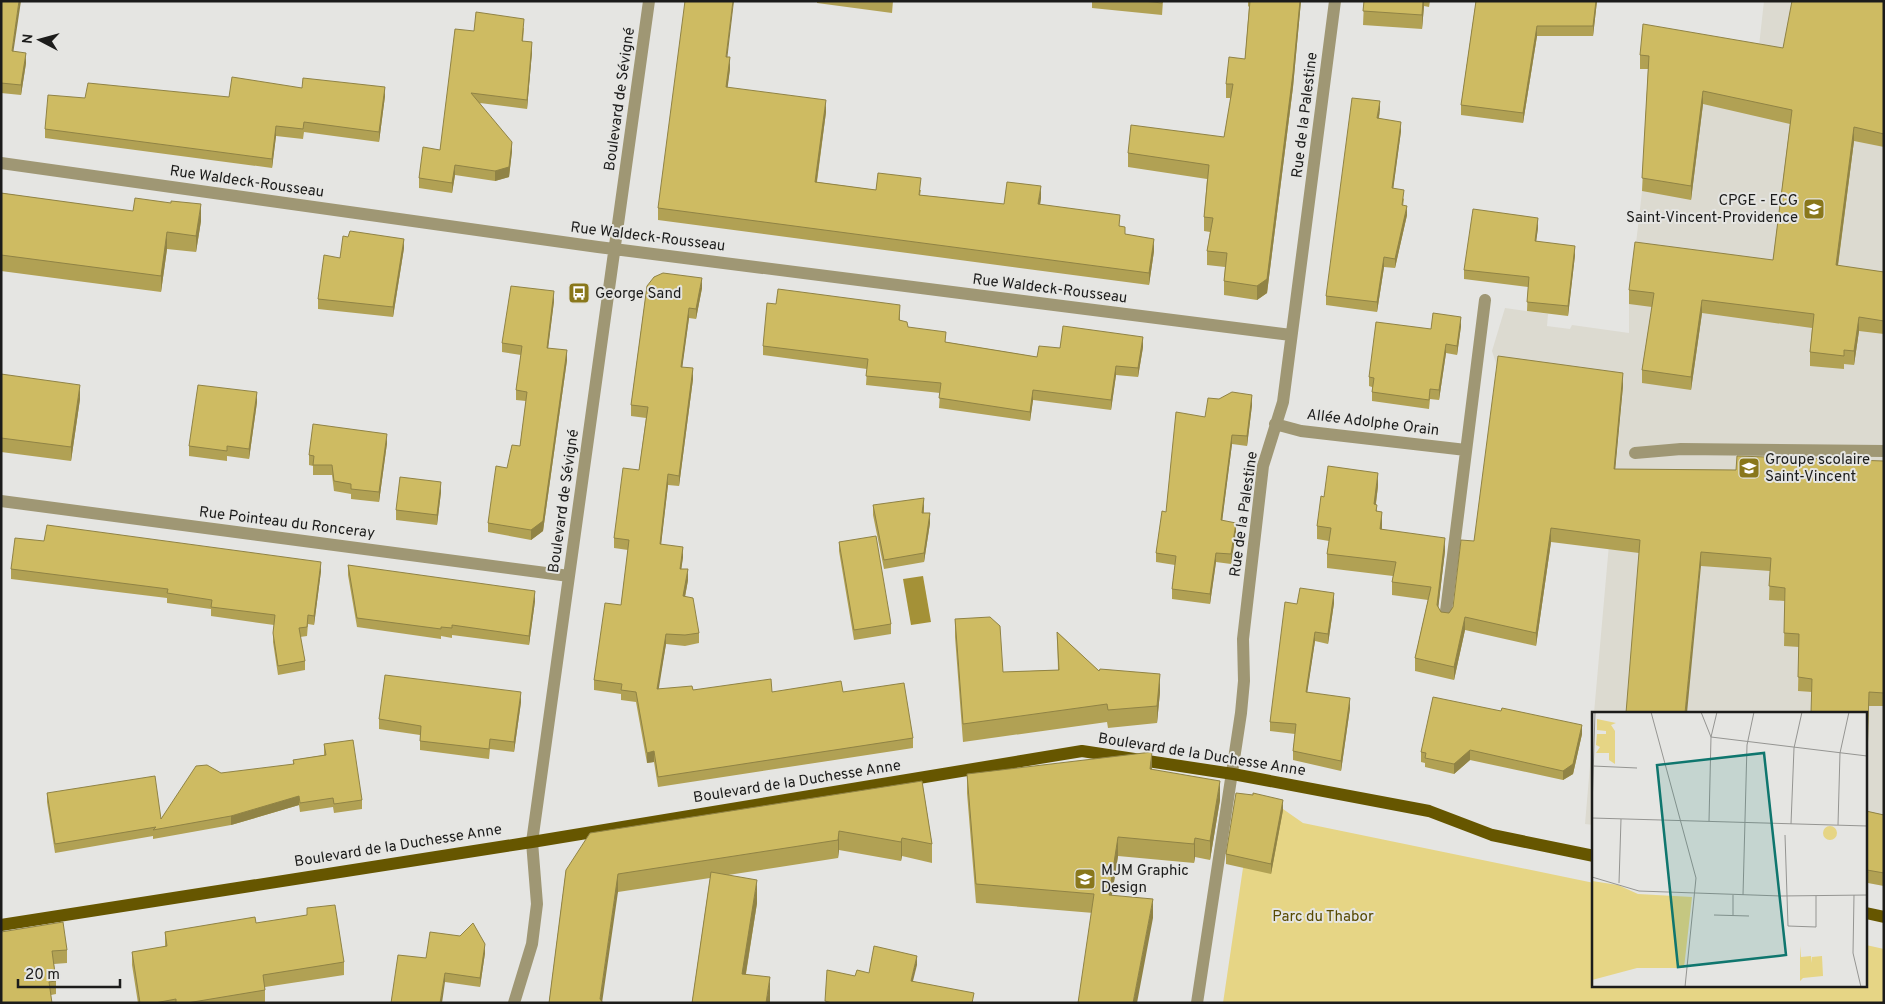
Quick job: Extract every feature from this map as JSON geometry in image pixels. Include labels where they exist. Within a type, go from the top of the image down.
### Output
[{"type":"main road","name":"Boulevard de la Duchesse Anne","points":[[1,925],[532,842],[1082,751],[1233,774],[1429,811],[1492,835],[1592,856]]},
{"type":"main road","points":[[1868,913],[1884,916]]},
{"type":"street","name":"Boulevard de Sévigné","points":[[514,1003],[532,944],[537,904],[532,842],[649,1]]},
{"type":"street","name":"Rue de la Palestine","points":[[1197,1003],[1233,774],[1244,681],[1243,639],[1263,466],[1283,402],[1335,1]]},
{"type":"street","name":"Rue Waldeck-Rousseau","points":[[1,163],[615,249],[1291,336]]},
{"type":"street","points":[[1445,619],[1485,300]]},
{"type":"street","name":"Allée Adolphe Orain","points":[[1275,424],[1301,430],[1466,450]]},
{"type":"street","points":[[1635,453],[1681,450],[1884,451]]},
{"type":"street","name":"Rue Pointeau du Ronceray","points":[[1,501],[569,576]]},
{"type":"shaded area","name":"Groupe scolaire Saint-Vincent","points":[[1764,1],[1884,1],[1884,886],[1868,883],[1868,712],[1594,712],[1623,387],[1498,369],[1492,351],[1505,308],[1548,314],[1547,326],[1570,329],[1572,325],[1629,333],[1629,304],[1643,183],[1650,39],[1758,55]]},
{"type":"shaded area","points":[[923,576],[931,622],[911,625],[903,579]]},
{"type":"shaded area","points":[[1592,742],[1592,825],[1585,824]]},
{"type":"green space","name":"Parc du Thabor","points":[[1269,807],[1283,809],[1303,823],[1592,883],[1592,986],[1868,986],[1868,945],[1884,949],[1884,1003],[1223,1003],[1243,868]]},
{"type":"building","points":[[1,1],[19,1],[12,51],[26,53],[21,85],[1,83]]},
{"type":"building","points":[[685,1],[733,1],[726,57],[730,57],[726,87],[826,100],[815,182],[876,190],[878,173],[921,178],[919,195],[1004,204],[1007,182],[1041,186],[1038,204],[1120,215],[1119,226],[1125,227],[1125,234],[1154,239],[1149,273],[658,208]]},
{"type":"building","points":[[1143,1],[1162,1],[1162,3]]},
{"type":"building","points":[[1250,1],[1300,1],[1293,73],[1267,279],[1257,286],[1224,281],[1227,253],[1207,251],[1213,218],[1204,217],[1209,165],[1128,153],[1131,125],[1224,137],[1233,84],[1226,84],[1229,57],[1245,59]]},
{"type":"building","points":[[1364,1],[1423,1],[1422,15],[1363,11]]},
{"type":"building","points":[[1476,1],[1596,1],[1593,26],[1537,26],[1523,113],[1461,105]]},
{"type":"building","points":[[1792,1],[1884,1],[1884,134],[1854,127],[1836,265],[1884,272],[1884,321],[1859,317],[1854,351],[1844,350],[1844,356],[1810,352],[1814,314],[1702,300],[1691,377],[1642,370],[1654,293],[1629,290],[1635,242],[1773,260],[1792,110],[1703,91],[1691,186],[1642,178],[1649,56],[1640,55],[1643,24],[1783,48]]},
{"type":"building","points":[[476,12],[524,19],[522,41],[532,42],[527,100],[471,93],[512,142],[509,167],[495,171],[455,165],[452,183],[419,178],[423,147],[440,150],[455,29],[474,31]]},
{"type":"building","points":[[232,77],[302,88],[303,78],[385,87],[379,132],[304,122],[303,129],[276,126],[272,159],[45,129],[48,95],[85,98],[88,83],[229,97]]},
{"type":"building","points":[[1352,98],[1380,101],[1377,118],[1401,122],[1392,188],[1404,190],[1402,205],[1407,206],[1395,259],[1384,257],[1377,302],[1326,296]]},
{"type":"building","points":[[1,193],[133,211],[135,198],[171,203],[171,201],[201,204],[196,236],[167,232],[161,276],[1,255]]},
{"type":"building","points":[[1473,209],[1538,218],[1535,241],[1575,246],[1568,306],[1527,302],[1529,277],[1464,270]]},
{"type":"building","points":[[350,231],[404,239],[393,307],[318,299],[324,255],[340,258],[343,236],[348,237]]},
{"type":"building","points":[[663,273],[702,278],[696,309],[689,308],[681,367],[693,368],[679,476],[668,474],[660,544],[683,547],[680,569],[688,569],[683,596],[693,598],[699,633],[685,635],[666,634],[657,689],[692,686],[693,690],[771,679],[772,692],[841,681],[843,692],[904,683],[913,738],[658,777],[654,751],[647,753],[636,692],[621,690],[622,684],[594,680],[605,603],[621,605],[629,540],[614,538],[623,468],[639,470],[648,407],[631,405],[647,286],[654,277]]},
{"type":"building","points":[[511,286],[554,291],[547,348],[567,350],[543,521],[531,530],[488,523],[496,466],[507,468],[512,445],[520,446],[527,392],[516,390],[522,346],[502,343]]},
{"type":"building","points":[[778,289],[900,305],[899,320],[907,322],[908,327],[946,332],[945,342],[1037,357],[1039,346],[1060,348],[1063,326],[1143,337],[1138,368],[1116,366],[1111,400],[1033,390],[1030,412],[939,398],[941,383],[866,376],[868,359],[763,346],[767,303],[776,304]]},
{"type":"building","points":[[1433,313],[1461,317],[1457,346],[1446,344],[1439,390],[1430,389],[1429,400],[1372,392],[1374,378],[1369,377],[1376,322],[1431,329]]},
{"type":"building","points":[[1498,356],[1623,373],[1614,469],[1736,470],[1737,456],[1884,461],[1884,693],[1869,692],[1868,726],[1868,712],[1811,712],[1812,679],[1798,677],[1799,634],[1784,633],[1785,588],[1769,586],[1771,558],[1701,552],[1685,712],[1626,712],[1640,540],[1551,528],[1536,633],[1465,617],[1454,667],[1415,658],[1431,587],[1392,582],[1396,562],[1327,554],[1331,528],[1317,526],[1321,496],[1324,497],[1328,466],[1378,473],[1374,504],[1377,505],[1376,511],[1382,512],[1380,529],[1445,538],[1437,605],[1441,612],[1449,613],[1453,607],[1461,540],[1474,541]]},
{"type":"building","points":[[1,374],[80,385],[71,447],[1,438]]},
{"type":"building","points":[[198,385],[257,392],[249,449],[227,446],[227,451],[189,446]]},
{"type":"building","points":[[1232,392],[1252,395],[1247,436],[1232,435],[1221,520],[1236,523],[1231,554],[1216,553],[1210,594],[1172,589],[1176,556],[1156,553],[1162,511],[1166,512],[1176,412],[1205,417],[1208,398],[1219,399]]},
{"type":"building","points":[[313,424],[387,434],[379,492],[351,489],[351,484],[334,481],[332,465],[313,465],[314,456],[309,455]]},
{"type":"building","points":[[400,477],[441,482],[437,515],[396,510]]},
{"type":"building","points":[[924,498],[922,513],[930,513],[924,553],[884,560],[873,505]]},
{"type":"building","points":[[47,525],[321,562],[314,616],[308,615],[307,627],[299,628],[305,661],[278,666],[273,633],[275,615],[211,607],[212,600],[167,593],[168,589],[11,569],[15,538],[44,541]]},
{"type":"building","points":[[876,536],[891,624],[854,630],[839,542]]},
{"type":"building","points":[[348,565],[535,591],[529,636],[452,625],[452,628],[441,627],[441,629],[357,618]]},
{"type":"building","points":[[1300,588],[1334,593],[1328,634],[1315,632],[1306,692],[1350,698],[1341,761],[1293,751],[1296,724],[1270,722],[1285,602],[1297,604]]},
{"type":"building","points":[[990,617],[1000,626],[1003,672],[1059,670],[1057,632],[1099,671],[1100,669],[1160,674],[1157,706],[1108,710],[1107,704],[963,724],[955,619]]},
{"type":"building","points":[[385,675],[521,692],[514,742],[490,739],[489,749],[420,741],[421,726],[379,719]]},
{"type":"building","points":[[1433,697],[1501,711],[1502,708],[1582,725],[1573,764],[1563,771],[1470,750],[1454,764],[1425,758],[1426,753],[1421,752]]},
{"type":"building","points":[[353,740],[362,800],[334,804],[333,798],[300,803],[299,796],[231,816],[153,830],[156,827],[55,844],[47,793],[155,776],[161,819],[196,766],[207,765],[221,773],[294,764],[293,760],[326,755],[324,744]]},
{"type":"building","points":[[1152,752],[1150,769],[1220,781],[1210,841],[1195,838],[1194,844],[1118,837],[1109,895],[1153,899],[1133,1003],[1078,1003],[1094,894],[976,884],[967,774]]},
{"type":"building","points":[[922,781],[932,844],[902,838],[901,842],[839,831],[838,840],[618,874],[600,999],[603,1003],[549,1003],[566,870],[590,833]]},
{"type":"building","points":[[1236,793],[1253,795],[1253,793],[1283,800],[1271,864],[1226,854]]},
{"type":"building","points":[[1868,811],[1884,815],[1884,873],[1868,870]]},
{"type":"building","points":[[711,872],[757,880],[742,974],[770,977],[766,1003],[692,1003]]},
{"type":"building","points":[[335,905],[344,962],[263,975],[265,990],[187,1003],[176,1003],[176,999],[155,1003],[140,1003],[132,952],[167,946],[165,932],[255,917],[256,923],[307,915],[307,908]]},
{"type":"building","points":[[63,922],[67,950],[52,951],[56,981],[49,982],[52,1003],[1,1003],[1,932]]},
{"type":"building","points":[[473,923],[485,944],[480,978],[445,973],[440,1003],[391,1003],[398,955],[426,958],[430,932],[460,936]]},
{"type":"building","points":[[874,946],[917,956],[911,981],[974,993],[972,1003],[832,1003],[825,1001],[827,970],[855,976],[857,970],[869,973]]},
{"type":"place","name":"CPGE - ECG Saint-Vincent-Providence","points":[[1814,209]]},
{"type":"place","name":"George Sand","points":[[579,293]]},
{"type":"place","name":"Groupe scolaire Saint-Vincent","points":[[1749,468]]},
{"type":"place","name":"MJM Graphic Design","points":[[1085,879]]}]
